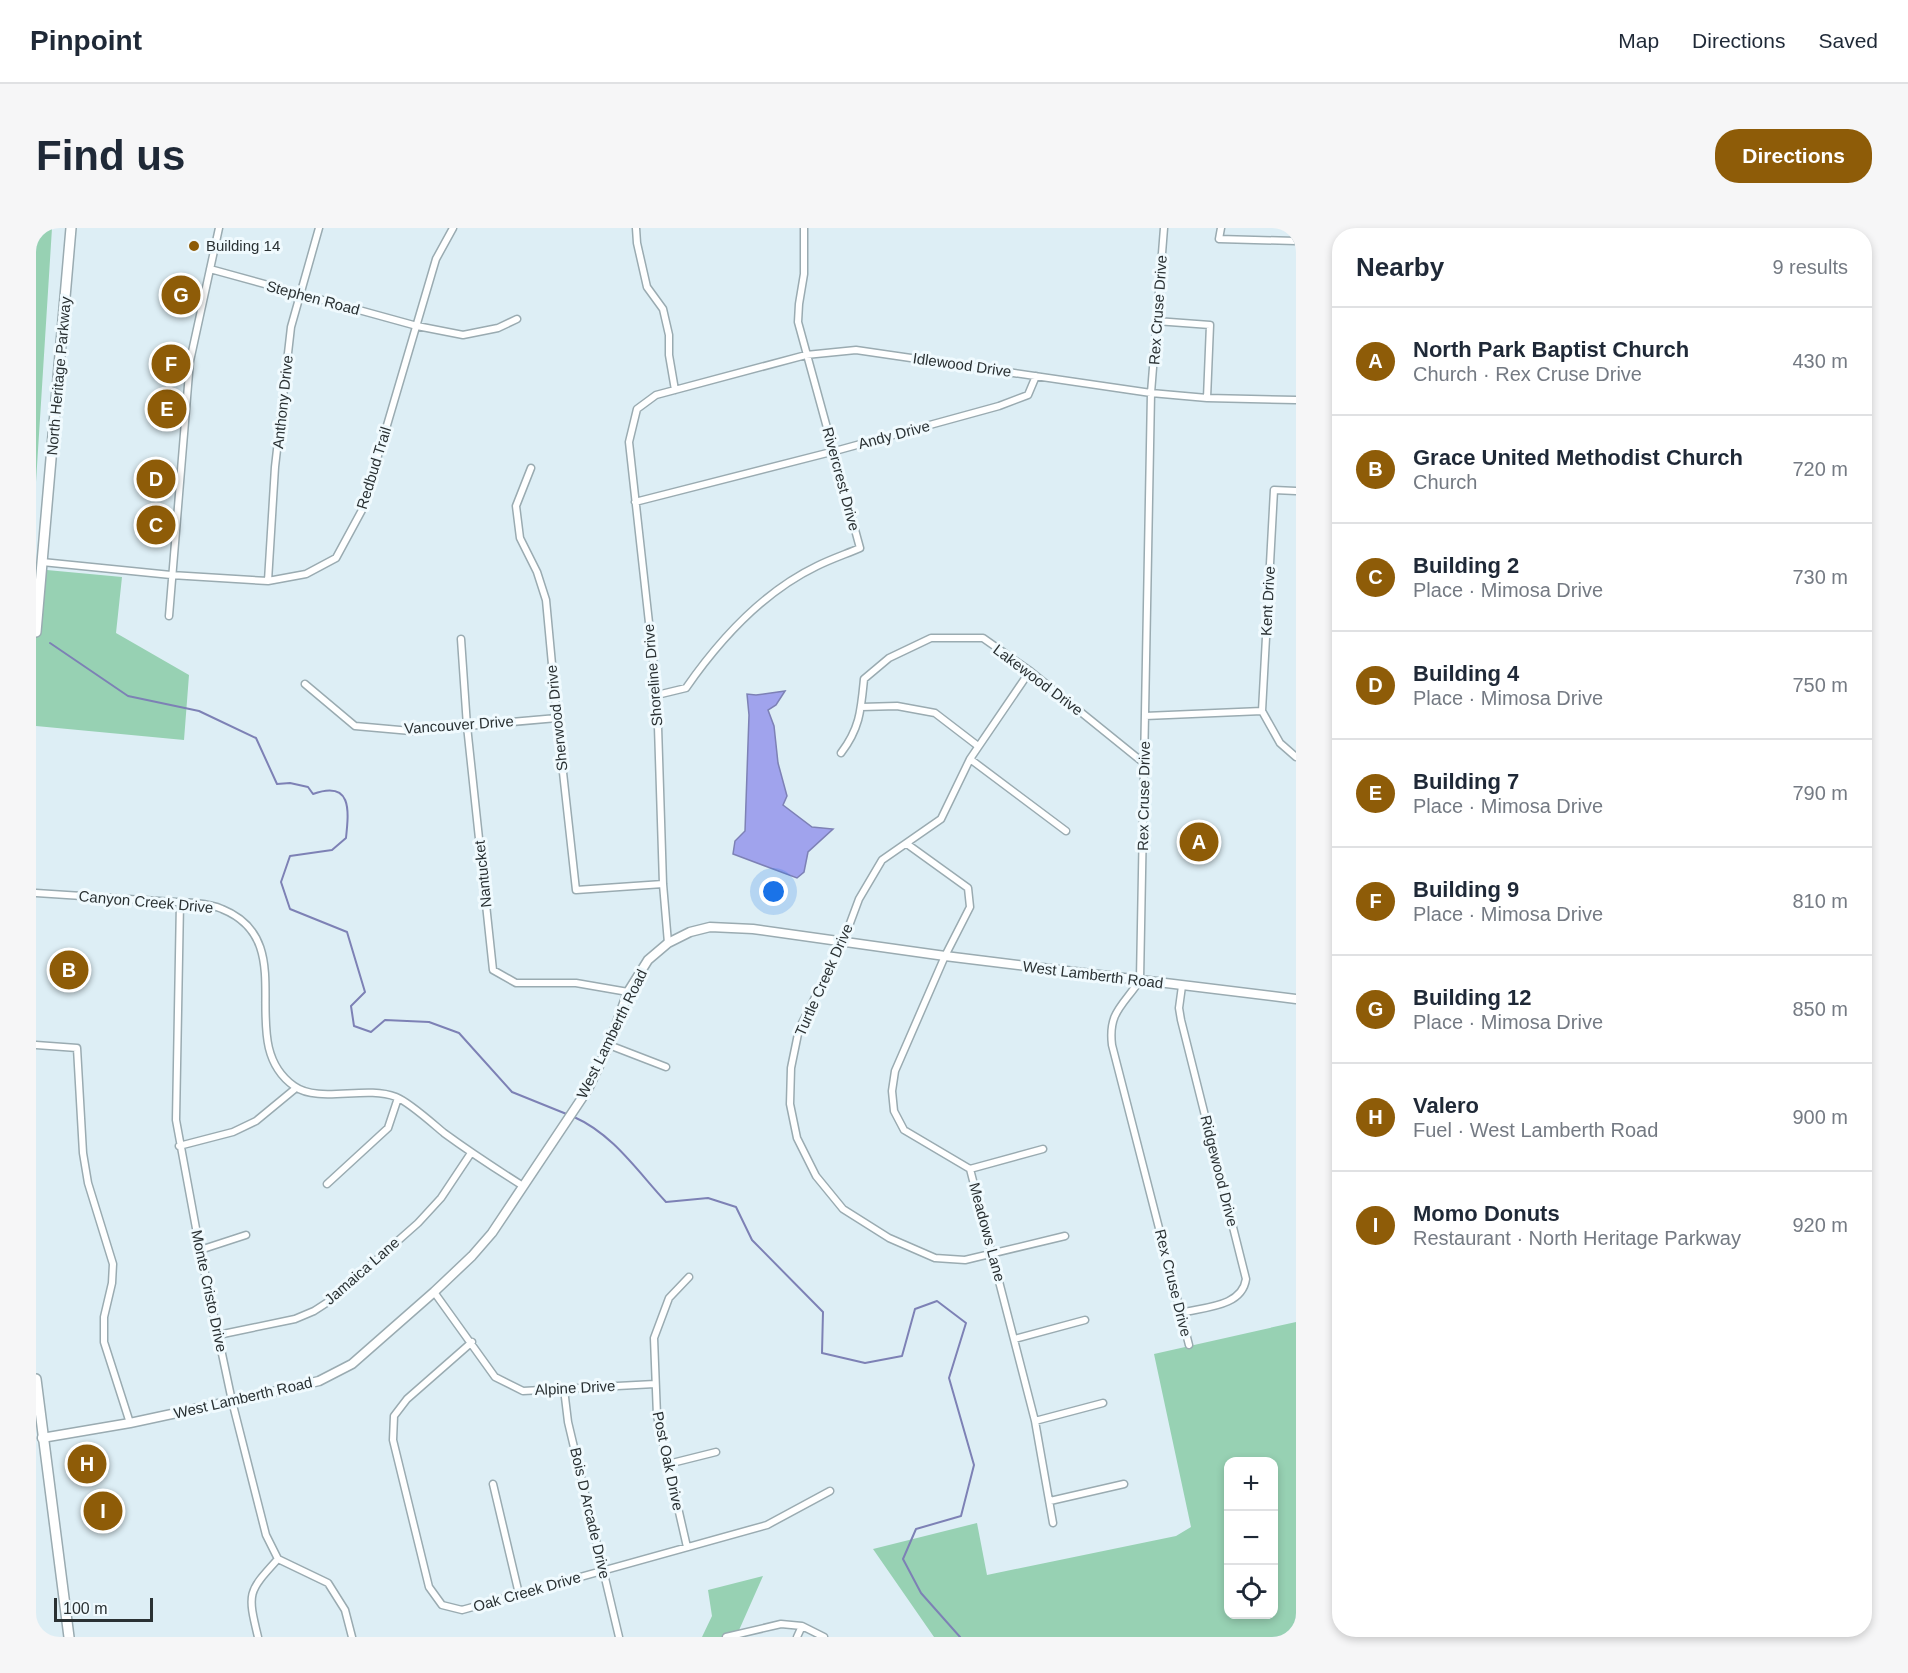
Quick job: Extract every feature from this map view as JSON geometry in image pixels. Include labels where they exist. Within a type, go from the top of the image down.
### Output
[{"type":"main road","name":"North Heritage Parkway","points":[[36,632],[72,228]]},
{"type":"main road","points":[[36,1379],[38,1440],[69,1637]]},
{"type":"street","points":[[169,616],[190,362],[219,228]]},
{"type":"street","name":"Anthony Drive","points":[[268,580],[275,467],[291,327],[319,228]]},
{"type":"street","name":"Redbud Trail","points":[[42,562],[171,575],[268,580],[306,574],[336,558],[362,510],[436,259],[453,228]]},
{"type":"street","points":[[636,228],[646,287],[663,309],[669,335],[669,355],[675,390]]},
{"type":"street","name":"Rivercrest Drive","points":[[657,695],[686,688],[706,660],[763,600],[816,566],[860,548],[798,322],[804,274],[804,228]]},
{"type":"street","name":"Rex Cruse Drive","points":[[1164,228],[1151,393],[1140,980],[1112,1020],[1110,1029],[1112,1045],[1189,1345]]},
{"type":"street","points":[[1221,228],[1220,239],[1296,241]]},
{"type":"street","name":"Stephen Road","points":[[210,269],[417,326],[463,335],[498,328],[517,319]]},
{"type":"street","points":[[1156,321],[1210,325],[1208,398]]},
{"type":"street","name":"Idlewood Drive","points":[[637,409],[656,395],[806,355],[856,350],[1151,393],[1208,398],[1296,400]]},
{"type":"street","name":"Andy Drive","points":[[635,502],[999,406],[1028,395],[1036,376]]},
{"type":"street","name":"Shoreline Drive","points":[[637,409],[629,442],[657,695],[663,884],[668,943]]},
{"type":"street","name":"Sherwood Drive","points":[[531,468],[516,506],[520,538],[537,572],[546,600],[576,890],[663,884]]},
{"type":"street","name":"Kent Drive","points":[[1263,711],[1274,490],[1296,491]]},
{"type":"street","name":"Lakewood Drive","points":[[841,753],[854,736],[861,707],[864,679],[889,658],[931,638],[983,638],[1030,672],[1144,764]]},
{"type":"street","name":"Nantucket","points":[[461,639],[467,726],[493,970],[516,983],[576,983],[628,992]]},
{"type":"street","name":"Turtle Creek Drive","points":[[1030,672],[970,759],[941,819],[882,860],[859,898],[843,942],[800,1029],[791,1068],[790,1104],[796,1138],[816,1176],[843,1209],[889,1238],[935,1258],[965,1260],[1065,1236]]},
{"type":"street","name":"Vancouver Drive","points":[[304,684],[355,726],[411,731],[557,717]]},
{"type":"street","points":[[861,707],[897,706],[935,713],[978,746]]},
{"type":"street","points":[[1146,716],[1263,711],[1280,743],[1296,757]]},
{"type":"street","points":[[970,759],[1066,831]]},
{"type":"street","name":"Meadows Lane","points":[[907,844],[968,888],[970,907],[945,956],[895,1071],[892,1091],[894,1111],[904,1130],[970,1169],[1035,1421],[1053,1523]]},
{"type":"street","name":"Canyon Creek Drive","points":[[36,893],[220,908],[244,920],[256,938],[263,957],[266,976],[266,1035],[270,1056],[279,1073],[296,1088]]},
{"type":"street","name":"Monte Cristo Drive","points":[[180,903],[176,1110],[179,1146],[232,1401],[266,1535],[278,1559]]},
{"type":"street","name":"West Lamberth Road","points":[[38,1440],[130,1423],[320,1381],[352,1364],[434,1292],[472,1256],[492,1233],[588,1089],[609,1045],[628,992],[648,960],[668,943],[690,932],[710,927],[753,929],[945,956],[1296,999]]},
{"type":"street","name":"Ridgewood Drive","points":[[1182,986],[1179,1008],[1181,1020],[1246,1279],[1241,1293],[1233,1300],[1182,1313]]},
{"type":"street","points":[[609,1045],[666,1067]]},
{"type":"street","points":[[36,1046],[77,1048],[84,1163],[113,1264],[112,1283],[104,1317],[104,1342],[130,1423]]},
{"type":"street","points":[[179,1146],[233,1132],[256,1121],[296,1088],[323,1095],[372,1092],[398,1098],[471,1153],[523,1186]]},
{"type":"street","points":[[327,1184],[387,1128],[398,1098]]},
{"type":"street","points":[[970,1169],[1043,1149]]},
{"type":"street","name":"Jamaica Lane","points":[[218,1335],[295,1319],[331,1300],[418,1223],[441,1198],[471,1153]]},
{"type":"street","points":[[200,1250],[246,1235]]},
{"type":"street","name":"Post Oak Drive","points":[[687,1547],[657,1416],[654,1338],[669,1298],[689,1277]]},
{"type":"street","name":"Alpine Drive","points":[[434,1292],[495,1377],[523,1391],[655,1384]]},
{"type":"street","points":[[1015,1339],[1084,1320]]},
{"type":"street","name":"Oak Creek Drive","points":[[472,1342],[407,1399],[394,1416],[393,1440],[429,1587],[442,1605],[462,1610],[767,1525],[830,1491]]},
{"type":"street","name":"Bois D Arcade Drive","points":[[564,1389],[568,1422],[619,1637]]},
{"type":"street","points":[[1035,1421],[1103,1403]]},
{"type":"street","points":[[668,1464],[716,1452]]},
{"type":"street","points":[[493,1484],[519,1594]]},
{"type":"street","points":[[1050,1501],[1124,1484]]},
{"type":"street","points":[[258,1637],[251,1609],[253,1587],[278,1559],[328,1582],[345,1610],[351,1637]]},
{"type":"street","points":[[726,1637],[781,1624],[802,1626],[824,1637]]},
{"type":"street","points":[[797,1637],[802,1626]]},
{"type":"green space","points":[[36,228],[52,228],[36,482]]},
{"type":"green space","points":[[36,569],[122,577],[116,633],[189,675],[184,740],[36,726]]},
{"type":"green space","points":[[1296,1322],[1296,1637],[934,1637],[873,1549],[977,1523],[987,1575],[1176,1536],[1191,1527],[1154,1354]]},
{"type":"green space","points":[[763,1576],[736,1637],[702,1637],[712,1616],[708,1590]]},
{"type":"water","points":[[785,691],[776,705],[768,710],[774,726],[778,763],[787,796],[783,805],[812,827],[833,829],[808,852],[804,872],[797,878],[733,854],[735,841],[745,831],[749,715],[747,694]]},
{"type":"waterway","points":[[50,643],[128,696],[199,711],[256,738],[277,784],[290,783],[308,787],[313,794],[326,791],[341,794],[347,808],[346,838],[332,850],[290,856],[281,882],[290,909],[347,932],[365,992],[351,1006],[354,1026],[371,1032],[385,1020],[429,1022],[459,1033],[512,1092],[569,1115]]},
{"type":"waterway","points":[[574,1117],[588,1124],[613,1143],[666,1202],[708,1198],[736,1207],[752,1240],[823,1312],[822,1353],[865,1363],[902,1356],[915,1309],[937,1301],[966,1323],[949,1378],[974,1465],[961,1516],[916,1529],[903,1559],[921,1593],[960,1637]]},
{"type":"place","name":"Building 14","points":[[194,246]]},
{"type":"place","name":"Building 12","points":[[181,295]]},
{"type":"place","name":"Building 9","points":[[171,364]]},
{"type":"place","name":"Building 7","points":[[167,409]]},
{"type":"place","name":"Building 4","points":[[156,479]]},
{"type":"place","name":"Building 2","points":[[156,525]]},
{"type":"place","name":"North Park Baptist Church","points":[[1199,842]]},
{"type":"place","name":"Grace United Methodist Church","points":[[69,970]]},
{"type":"place","name":"Valero","points":[[87,1464]]},
{"type":"place","name":"Momo Donuts","points":[[103,1511]]}]
